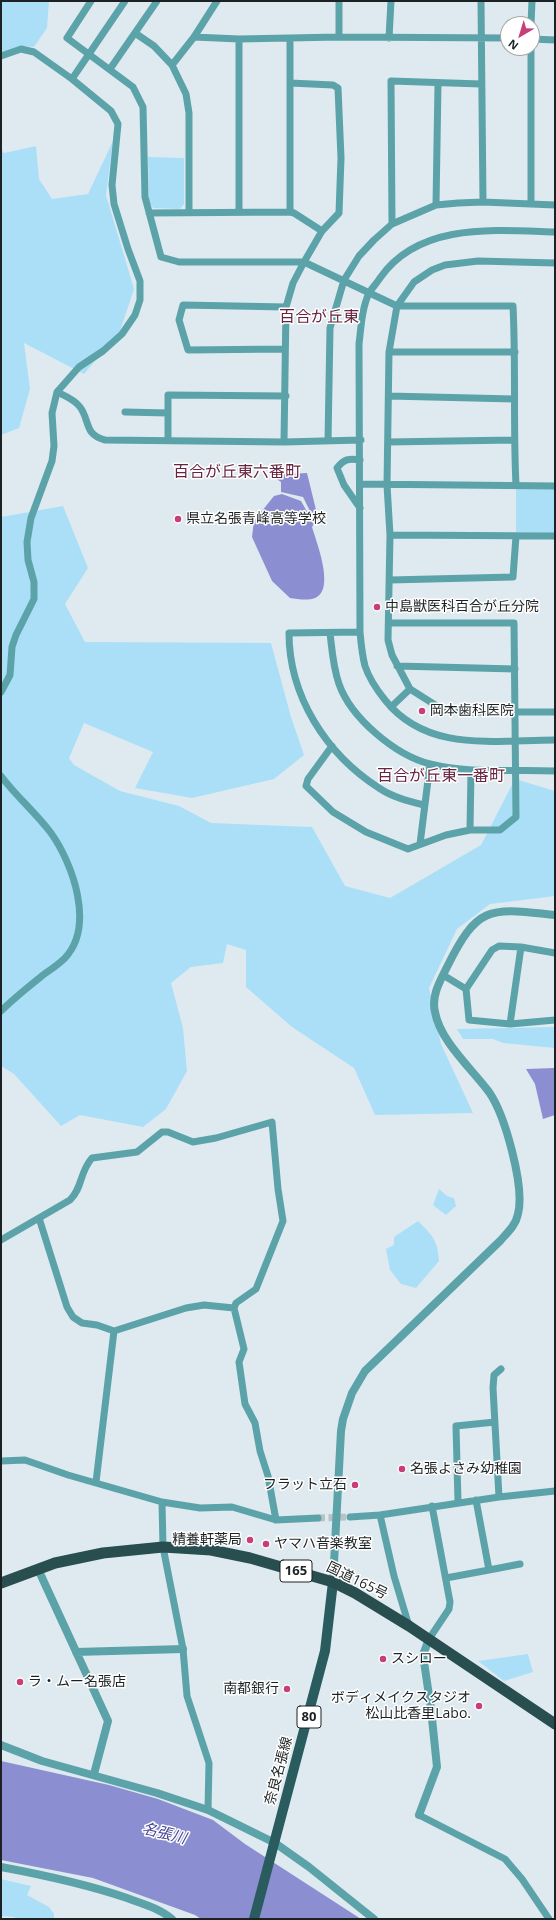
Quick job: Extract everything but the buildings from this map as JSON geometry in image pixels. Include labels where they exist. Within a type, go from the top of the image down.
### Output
[{"type":"highway","name":"国道165号","points":[[1,1583],[54,1563],[103,1553],[163,1547],[211,1550],[250,1558],[333,1582],[376,1605],[555,1724]]},
{"type":"main road","name":"奈良名張線","points":[[254,1919],[325,1651],[333,1582]]},
{"type":"street","points":[[91,1],[67,38],[133,87],[143,106],[145,197],[161,257],[179,262],[304,262],[397,306],[513,306],[515,352],[514,440],[516,485]]},
{"type":"street","points":[[72,79],[125,1]]},
{"type":"street","points":[[110,69],[157,1]]},
{"type":"street","points":[[172,65],[194,37],[217,1]]},
{"type":"street","points":[[339,37],[340,1]]},
{"type":"street","points":[[389,38],[391,1]]},
{"type":"street","points":[[481,1],[482,37],[480,84],[483,202]]},
{"type":"street","points":[[531,16],[532,1]]},
{"type":"street","points":[[135,33],[154,46],[172,65],[186,94],[189,113],[189,212]]},
{"type":"street","points":[[194,37],[239,39],[339,37],[500,38]]},
{"type":"street","points":[[239,39],[239,212]]},
{"type":"street","points":[[290,39],[290,212]]},
{"type":"street","points":[[540,39],[555,40]]},
{"type":"street","points":[[1,56],[21,49],[34,52],[72,79],[111,111],[118,124],[112,185],[114,204],[140,281],[140,300],[135,315],[122,334],[103,351],[79,367],[57,392],[52,413],[54,446],[52,461],[31,518],[27,542],[28,560],[34,582],[34,599],[16,635],[12,647],[10,676],[1,692]]},
{"type":"street","points":[[531,56],[531,203]]},
{"type":"street","points":[[392,224],[391,81],[438,84],[480,84]]},
{"type":"street","points":[[284,442],[286,396],[286,307],[293,283],[304,262],[322,231],[339,213],[341,158],[338,88],[333,85],[290,83]]},
{"type":"street","points":[[436,205],[438,84]]},
{"type":"street","points":[[328,441],[330,328],[344,280],[359,256],[392,224],[436,205],[483,202],[555,205]]},
{"type":"street","points":[[149,213],[290,212],[322,231]]},
{"type":"street","points":[[555,232],[518,231],[455,233],[427,242],[406,252],[392,264],[369,293],[361,321],[359,344],[360,632],[365,666],[376,688],[391,707],[404,719],[420,729],[439,737],[467,740],[555,740]]},
{"type":"street","points":[[555,262],[478,261],[445,265],[432,270],[414,282],[397,306],[389,352],[387,485],[390,535],[388,640],[397,666],[410,689],[440,708],[463,712],[555,712]]},
{"type":"street","points":[[285,349],[188,350],[179,320],[183,305],[286,307]]},
{"type":"street","points":[[389,352],[515,352]]},
{"type":"street","points":[[57,392],[73,400],[81,408],[90,430],[96,438],[105,440],[284,442],[360,440]]},
{"type":"street","points":[[168,440],[168,395],[286,396]]},
{"type":"street","points":[[389,396],[514,399]]},
{"type":"street","points":[[125,412],[168,413]]},
{"type":"street","points":[[388,442],[514,440]]},
{"type":"street","points":[[360,460],[350,458],[342,461],[337,468],[344,485],[360,508]]},
{"type":"street","points":[[360,484],[555,486]]},
{"type":"street","points":[[390,535],[555,536]]},
{"type":"street","points":[[390,580],[513,577],[516,536]]},
{"type":"street","points":[[332,746],[308,778],[306,786],[333,812],[366,832],[408,849],[446,835],[470,830],[500,830],[516,817],[514,623],[389,623]]},
{"type":"street","points":[[360,632],[289,633],[289,651],[292,671],[302,701],[318,729],[332,746],[355,769],[379,788],[402,799],[424,805]]},
{"type":"street","points":[[330,633],[333,661],[339,685],[366,725],[384,740],[405,754],[430,764],[471,770],[555,771]]},
{"type":"street","points":[[397,666],[515,669]]},
{"type":"street","points":[[391,707],[410,689]]},
{"type":"street","points":[[420,844],[430,764]]},
{"type":"street","points":[[470,830],[471,770]]},
{"type":"street","points":[[1,776],[15,795],[50,832],[62,849],[71,871],[78,896],[80,922],[72,948],[64,958],[16,996],[1,1011]]},
{"type":"street","points":[[333,1582],[343,1418],[352,1393],[374,1362],[500,1241],[513,1226],[518,1214],[519,1198],[517,1174],[502,1118],[490,1094],[440,1028],[434,1012],[435,994],[460,940],[473,923],[488,914],[505,910],[555,915]]},
{"type":"street","points":[[555,953],[521,947],[499,946],[492,950],[466,989],[469,1020],[510,1024],[555,1020]]},
{"type":"street","points":[[510,1024],[521,947]]},
{"type":"street","points":[[443,975],[466,989]]},
{"type":"street","points":[[1,1240],[70,1200],[77,1193],[84,1166],[92,1158],[137,1152],[162,1132],[168,1132],[193,1142],[216,1138],[272,1122],[278,1189],[283,1221],[256,1289],[236,1303],[234,1308],[244,1349],[240,1362],[244,1404],[254,1423],[260,1451],[268,1476],[276,1520]]},
{"type":"street","points":[[39,1218],[67,1307],[73,1317],[82,1323],[97,1325],[114,1331],[186,1308],[204,1305],[234,1308]]},
{"type":"street","points":[[96,1482],[114,1331]]},
{"type":"street","points":[[499,1496],[494,1376],[501,1369]]},
{"type":"street","points":[[458,1502],[456,1426],[495,1422]]},
{"type":"street","points":[[1,1461],[25,1460],[68,1475],[162,1502],[200,1508],[232,1507],[276,1520],[318,1518]]},
{"type":"street","points":[[350,1517],[380,1514],[499,1496],[555,1491]]},
{"type":"street","points":[[476,1500],[489,1570]]},
{"type":"street","points":[[162,1502],[163,1547],[183,1649],[187,1696],[209,1763],[208,1810]]},
{"type":"street","points":[[432,1506],[450,1605],[429,1640],[423,1656],[437,1767],[419,1815],[504,1859],[522,1879],[549,1919]]},
{"type":"street","points":[[380,1514],[394,1576],[409,1626]]},
{"type":"street","points":[[446,1578],[520,1564]]},
{"type":"street","points":[[38,1569],[108,1721],[94,1774]]},
{"type":"street","points":[[76,1652],[183,1649]]},
{"type":"street","points":[[1,1745],[42,1761],[94,1774],[208,1810],[309,1867],[374,1919]]},
{"type":"street","points":[[1,1867],[65,1880],[113,1894],[156,1908],[172,1919]]},
{"type":"shaded area","points":[[1,1],[49,1],[47,28],[34,47],[20,46],[1,57]]},
{"type":"shaded area","points":[[113,141],[106,195],[134,289],[120,331],[84,374],[24,343],[30,389],[19,428],[1,435],[1,149],[4,153],[36,146],[39,179],[52,199],[88,194]]},
{"type":"shaded area","points":[[148,157],[184,158],[184,204],[180,209],[153,208],[149,202]]},
{"type":"shaded area","points":[[516,488],[555,488],[555,533],[516,532]]},
{"type":"shaded area","points":[[63,506],[88,568],[65,604],[85,642],[271,643],[291,717],[304,755],[274,779],[192,798],[135,788],[153,752],[84,723],[69,758],[74,765],[120,791],[179,806],[211,823],[312,827],[345,886],[390,898],[481,845],[515,779],[555,791],[555,896],[490,904],[457,929],[429,988],[441,1044],[473,1113],[375,1115],[354,1068],[292,1027],[246,987],[246,950],[227,944],[223,963],[191,967],[171,983],[183,1028],[187,1071],[166,1109],[143,1127],[80,1115],[61,1126],[14,1074],[1,1066],[1,517]]},
{"type":"shaded area","points":[[555,1027],[555,1048],[503,1043],[493,1039],[463,1039],[457,1029]]},
{"type":"shaded area","points":[[439,1189],[447,1196],[454,1198],[456,1206],[446,1215],[433,1205]]},
{"type":"shaded area","points":[[418,1221],[427,1230],[436,1243],[439,1261],[416,1288],[401,1284],[390,1270],[386,1249],[394,1245],[394,1237]]},
{"type":"shaded area","points":[[528,1654],[533,1672],[504,1681],[478,1661]]},
{"type":"shaded area","points":[[1,1879],[31,1886],[27,1895],[49,1907],[54,1914],[54,1919],[17,1919],[14,1917],[1,1916]]},
{"type":"water","points":[[307,473],[319,522],[316,523],[303,497],[281,492],[281,482],[271,475]]},
{"type":"water","points":[[282,494],[301,501],[314,524],[312,527],[323,565],[324,586],[321,593],[312,599],[302,600],[290,598],[272,581],[252,537],[254,521],[274,496]]},
{"type":"water","points":[[555,1068],[555,1115],[543,1119],[535,1084],[526,1069]]},
{"type":"water","name":"名張川","points":[[1,1761],[109,1785],[158,1799],[213,1820],[245,1844],[361,1919],[201,1919],[195,1915],[93,1878],[1,1860]]},
{"type":"tunnel","points":[[318,1518],[350,1517]]},
{"type":"place","name":"県立名張青峰高等学校","points":[[178,519]]},
{"type":"place","name":"中島獣医科百合が丘分院","points":[[377,607]]},
{"type":"place","name":"岡本歯科医院","points":[[422,711]]},
{"type":"place","name":"名張よさみ幼稚園","points":[[402,1469]]},
{"type":"place","name":"フラット立石","points":[[355,1485]]},
{"type":"place","name":"精養軒薬局","points":[[250,1540]]},
{"type":"place","name":"ヤマハ音楽教室","points":[[266,1544]]},
{"type":"place","name":"スシロー","points":[[383,1659]]},
{"type":"place","name":"ラ・ムー名張店","points":[[20,1682]]},
{"type":"place","name":"南都銀行","points":[[287,1689]]},
{"type":"place","name":"ボディメイクスタジオ 松山比香里Labo.","points":[[479,1706]]},
{"type":"district","name":"百合が丘東","points":[[319,317]]},
{"type":"district","name":"百合が丘東六番町","points":[[237,472]]},
{"type":"district","name":"百合が丘東一番町","points":[[441,776]]}]
